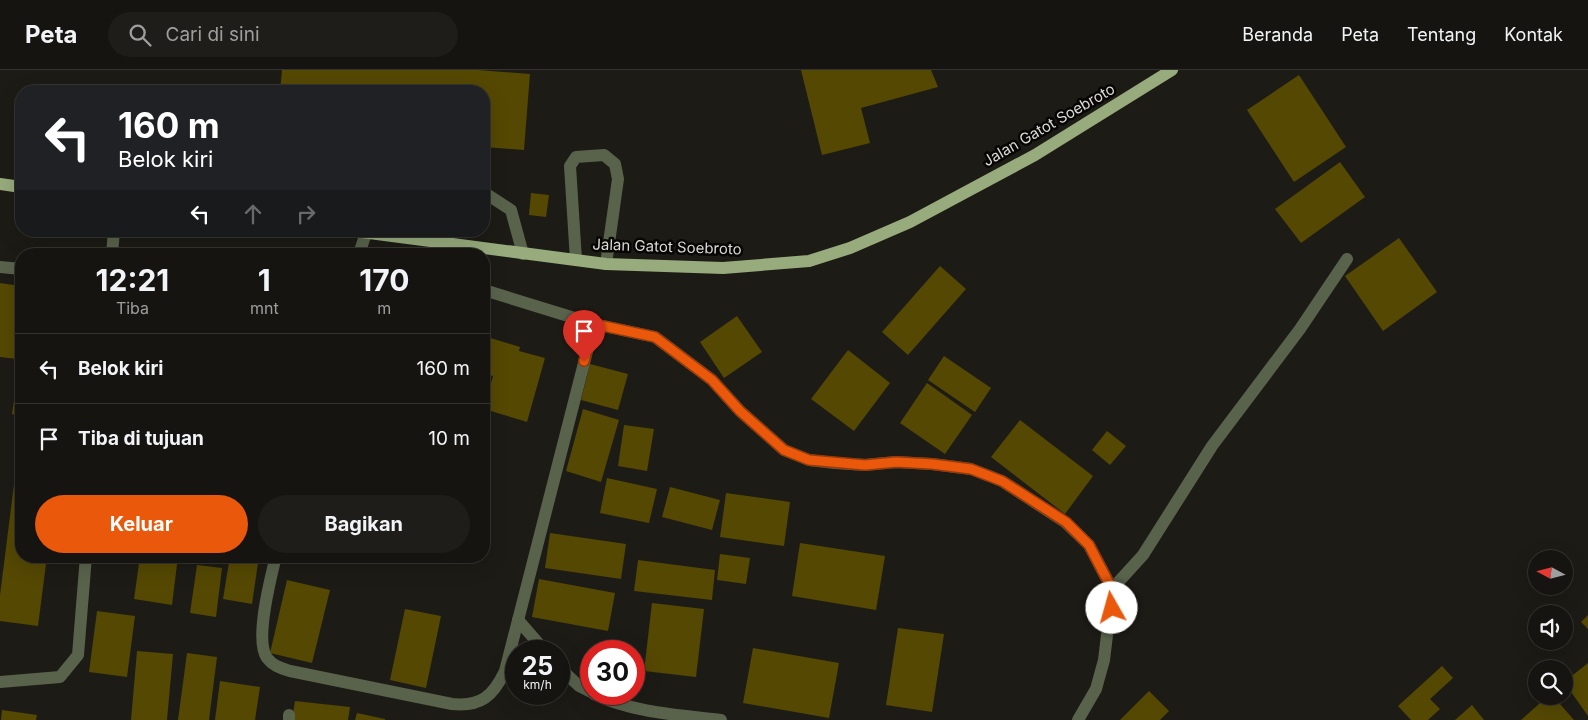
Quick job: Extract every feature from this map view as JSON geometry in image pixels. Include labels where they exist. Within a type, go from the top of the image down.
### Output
[{"type":"main road","name":"Jalan Gatot Soebroto","points":[[490,250],[606,264],[723,268],[809,261],[850,248],[910,222],[1035,155],[1172,70]]},
{"type":"main road","points":[[0,184],[15,186]]},
{"type":"main road","name":"Jalan Gatot Soebroto","points":[[397,237],[479,248]]},
{"type":"street","points":[[576,260],[570,166],[576,157],[604,155],[615,164],[618,180],[606,264]]},
{"type":"street","points":[[490,196],[511,210],[523,254]]},
{"type":"street","points":[[1112,589],[1143,555],[1212,446],[1300,328],[1347,260]]},
{"type":"street","points":[[0,267],[15,268]]},
{"type":"street","points":[[490,292],[594,324],[655,337],[712,380],[740,411],[784,450],[809,460],[865,465],[896,462],[932,464],[971,469],[1002,481],[1066,522],[1089,545],[1112,589],[1112,608],[1104,660],[1096,689],[1078,720]]},
{"type":"street","points":[[274,563],[268,587],[262,641],[266,657],[272,663],[280,668],[452,704],[477,703],[497,687],[505,671],[594,324]]},
{"type":"street","points":[[0,682],[60,677],[78,655],[85,563]]},
{"type":"street","points":[[518,620],[535,640]]},
{"type":"street","points":[[570,677],[580,686]]},
{"type":"street","points":[[623,705],[665,717],[722,720]]},
{"type":"building","points":[[282,70],[478,70],[530,74],[524,150],[490,147],[490,85],[281,85]]},
{"type":"building","points":[[801,70],[931,70],[938,87],[861,108],[870,143],[822,155]]},
{"type":"building","points":[[1299,75],[1346,147],[1294,182],[1247,110]]},
{"type":"building","points":[[1340,162],[1365,197],[1301,243],[1275,209]]},
{"type":"building","points":[[531,193],[549,195],[546,217],[529,215]]},
{"type":"building","points":[[1399,238],[1437,292],[1383,331],[1345,276]]},
{"type":"building","points":[[940,266],[966,289],[908,355],[882,332]]},
{"type":"building","points":[[0,283],[15,285],[15,359],[0,357]]},
{"type":"building","points":[[737,316],[762,352],[724,378],[700,342]]},
{"type":"building","points":[[490,338],[520,347],[519,351],[545,358],[527,422],[490,411],[490,387],[493,376],[490,375]]},
{"type":"building","points":[[848,350],[890,383],[854,431],[811,399]]},
{"type":"building","points":[[944,356],[991,388],[975,412],[928,380]]},
{"type":"building","points":[[590,364],[628,374],[618,410],[581,400]]},
{"type":"building","points":[[927,383],[972,415],[945,454],[900,423]]},
{"type":"building","points":[[15,394],[15,415],[12,414]]},
{"type":"building","points":[[583,409],[619,420],[601,482],[566,471]]},
{"type":"building","points":[[1020,420],[1093,476],[1065,514],[991,457]]},
{"type":"building","points":[[624,425],[654,429],[647,471],[618,466]]},
{"type":"building","points":[[1107,431],[1126,446],[1110,465],[1092,450]]},
{"type":"building","points":[[15,476],[15,563],[46,563],[38,626],[0,621],[0,595]]},
{"type":"building","points":[[607,478],[657,489],[649,523],[600,513]]},
{"type":"building","points":[[670,487],[720,500],[712,530],[662,517]]},
{"type":"building","points":[[726,493],[790,502],[784,546],[720,537]]},
{"type":"building","points":[[550,533],[626,544],[621,579],[545,568]]},
{"type":"building","points":[[800,543],[885,556],[876,610],[792,596]]},
{"type":"building","points":[[720,554],[750,558],[746,584],[717,580]]},
{"type":"building","points":[[638,560],[715,570],[712,600],[634,591]]},
{"type":"building","points":[[139,563],[177,563],[172,605],[134,599]]},
{"type":"building","points":[[229,563],[258,563],[252,604],[223,599]]},
{"type":"building","points":[[197,565],[222,568],[216,617],[190,613]]},
{"type":"building","points":[[539,579],[615,593],[608,631],[532,617]]},
{"type":"building","points":[[287,580],[330,590],[312,663],[270,653]]},
{"type":"building","points":[[652,603],[704,609],[696,677],[645,671]]},
{"type":"building","points":[[405,609],[441,616],[426,688],[390,680]]},
{"type":"building","points":[[97,611],[135,616],[127,677],[89,672]]},
{"type":"building","points":[[1588,615],[1588,629],[1581,622]]},
{"type":"building","points":[[898,628],[944,634],[932,712],[886,705]]},
{"type":"building","points":[[753,648],[839,663],[829,718],[743,703]]},
{"type":"building","points":[[137,651],[173,654],[167,720],[131,720]]},
{"type":"building","points":[[187,653],[217,657],[209,720],[178,720]]},
{"type":"building","points":[[1588,663],[1588,716],[1573,695],[1573,675]]},
{"type":"building","points":[[1442,666],[1453,678],[1430,699],[1440,709],[1428,720],[1411,720],[1398,706]]},
{"type":"building","points":[[220,681],[260,687],[255,720],[215,720]]},
{"type":"building","points":[[1149,691],[1169,711],[1160,720],[1120,720]]},
{"type":"building","points":[[295,701],[350,707],[348,720],[292,720]]},
{"type":"building","points":[[1472,705],[1484,720],[1455,720]]},
{"type":"building","points":[[1538,705],[1561,705],[1574,720],[1521,720]]},
{"type":"building","points":[[2,710],[37,715],[36,720],[1,720]]},
{"type":"building","points":[[357,713],[385,719],[385,720],[355,720]]},
{"type":"route","points":[[584,361],[594,324],[655,337],[712,380],[740,411],[784,450],[809,460],[834,463],[865,465],[896,462],[971,469],[1002,481],[1066,522],[1089,545],[1112,589],[1112,608]]}]
